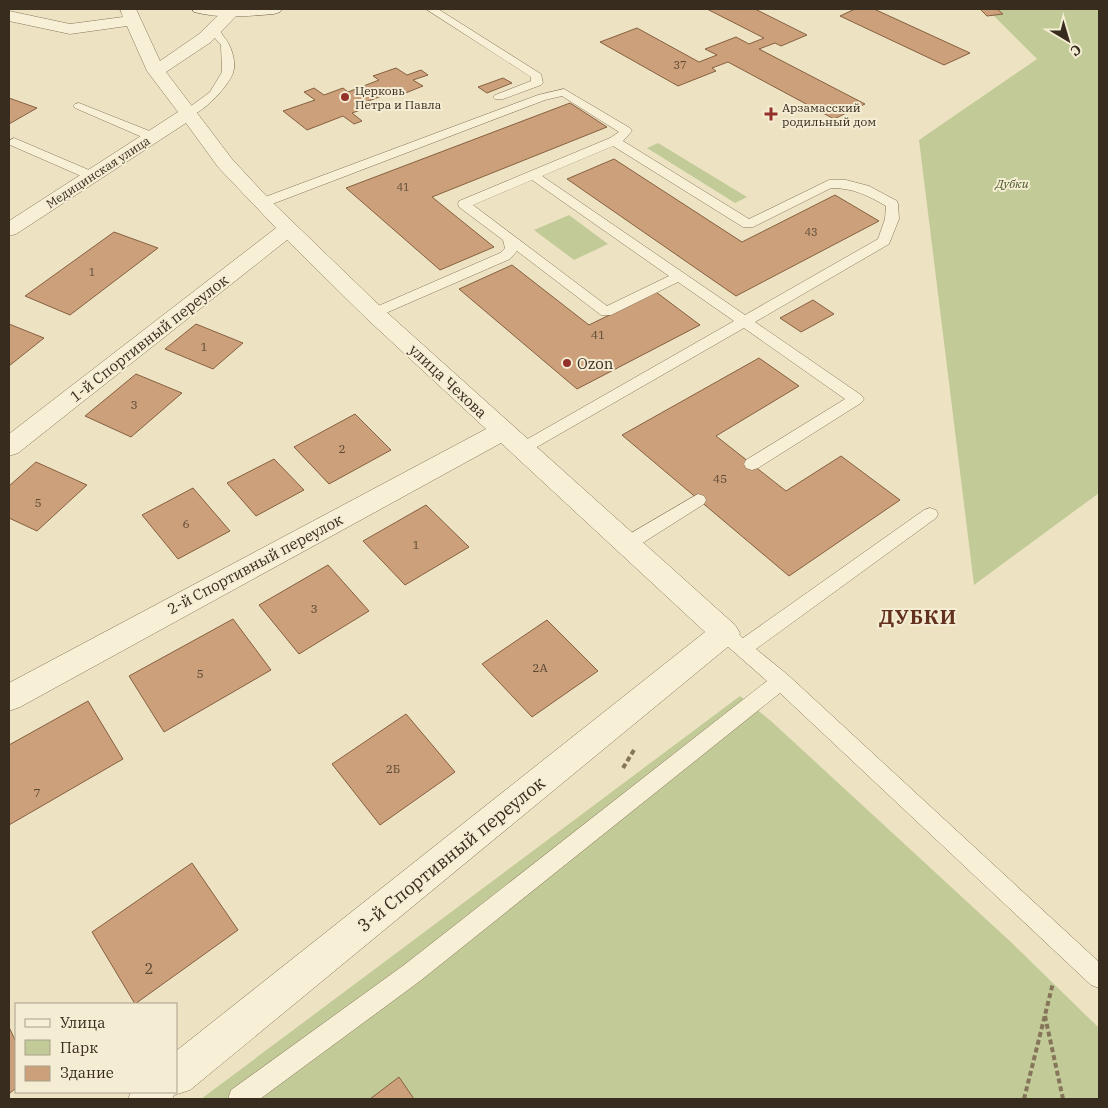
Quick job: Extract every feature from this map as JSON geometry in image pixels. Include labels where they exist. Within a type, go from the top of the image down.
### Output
[{"type":"street","points":[[200,9],[231,12],[274,9]]},
{"type":"street","points":[[156,71],[205,38],[231,12]]},
{"type":"street","points":[[9,16],[70,29],[130,14]]},
{"type":"street","name":"улица Чехова","points":[[130,14],[156,71],[225,163],[262,203],[374,313],[734,640]]},
{"type":"street","name":"Медицинская улица","points":[[9,230],[187,114]]},
{"type":"street","name":"1-й Спортивный переулок","points":[[9,447],[288,229]]},
{"type":"street","name":"2-й Спортивный переулок","points":[[9,698],[502,430]]},
{"type":"street","name":"3-й Спортивный переулок","points":[[178,1074],[734,640]]},
{"type":"lane","points":[[431,9],[538,76],[537,83],[500,97]]},
{"type":"lane","points":[[187,114],[214,94],[228,72],[226,45],[213,30]]},
{"type":"lane","points":[[262,203],[542,97],[564,92],[626,131],[622,137],[464,204],[606,312],[679,276]]},
{"type":"lane","points":[[79,106],[152,137]]},
{"type":"lane","points":[[523,449],[884,241],[892,220],[892,204],[865,189],[846,184],[830,184],[748,224],[614,141]]},
{"type":"lane","points":[[14,142],[92,176]]},
{"type":"lane","points":[[533,175],[856,399],[752,464]]},
{"type":"lane","points":[[374,313],[504,256],[512,248],[509,238]]},
{"type":"lane","points":[[627,544],[698,500]]},
{"type":"lane","points":[[930,514],[734,640],[781,681],[1099,977]]},
{"type":"lane","points":[[240,1099],[412,973],[781,681]]},
{"type":"path","points":[[620,775],[634,749]]},
{"type":"path","points":[[1024,1099],[1053,983]]},
{"type":"path","points":[[1045,1015],[1063,1099]]},
{"type":"green space","name":"Дубки","points":[[987,9],[1099,9],[1099,493],[974,585],[919,140],[1037,59]]},
{"type":"green space","points":[[658,143],[747,197],[735,203],[647,148]]},
{"type":"green space","points":[[569,215],[608,244],[574,260],[534,230]]},
{"type":"green space","points":[[740,696],[771,721],[1013,944],[1099,1028],[1099,1099],[201,1099]]},
{"type":"building","points":[[707,9],[755,9],[807,35],[781,46],[775,43],[759,49],[865,104],[834,119],[728,62],[712,68],[716,71],[678,86],[600,42],[637,28],[699,62],[717,55],[705,49],[736,37],[749,44],[764,38]]},
{"type":"building","points":[[855,9],[874,9],[970,53],[944,65],[840,16]]},
{"type":"building","points":[[980,9],[997,9],[1003,14],[987,16]]},
{"type":"building","name":"Церковь Петра и Павла","points":[[396,68],[407,75],[421,70],[428,75],[413,80],[423,86],[403,94],[397,90],[361,104],[366,108],[352,113],[362,121],[354,124],[343,116],[307,130],[283,111],[315,100],[304,92],[314,88],[324,95],[343,88],[348,92],[379,80],[373,76]]},
{"type":"building","points":[[503,78],[512,83],[487,93],[478,87]]},
{"type":"building","points":[[9,98],[37,108],[9,124]]},
{"type":"building","points":[[570,103],[607,127],[432,197],[494,247],[440,270],[346,188]]},
{"type":"building","points":[[614,159],[742,242],[835,195],[879,221],[736,296],[567,179]]},
{"type":"building","points":[[114,232],[158,248],[70,315],[25,296]]},
{"type":"building","points":[[512,265],[589,325],[656,292],[700,325],[577,389],[459,289]]},
{"type":"building","points":[[813,300],[834,314],[801,332],[780,318]]},
{"type":"building","points":[[9,324],[44,338],[9,366]]},
{"type":"building","points":[[196,324],[243,343],[213,369],[165,349]]},
{"type":"building","points":[[759,358],[799,386],[716,436],[786,491],[841,456],[900,500],[789,576],[622,435]]},
{"type":"building","points":[[136,374],[182,393],[131,437],[85,416]]},
{"type":"building","points":[[355,414],[391,450],[329,484],[294,447]]},
{"type":"building","points":[[274,459],[304,490],[256,516],[227,483]]},
{"type":"building","points":[[36,462],[87,485],[37,531],[9,518],[9,486]]},
{"type":"building","points":[[193,488],[230,531],[178,559],[142,515]]},
{"type":"building","points":[[426,505],[469,547],[405,585],[363,541]]},
{"type":"building","points":[[328,565],[369,611],[299,654],[259,605]]},
{"type":"building","points":[[233,619],[271,670],[164,732],[129,676]]},
{"type":"building","points":[[547,620],[598,671],[532,717],[482,664]]},
{"type":"building","points":[[88,701],[123,759],[9,825],[9,745]]},
{"type":"building","points":[[406,714],[455,772],[380,825],[332,764]]},
{"type":"building","points":[[192,863],[238,930],[136,1003],[134,1003],[92,932]]},
{"type":"building","points":[[9,1027],[15,1040],[15,1089],[9,1094]]},
{"type":"building","points":[[399,1077],[414,1099],[370,1099]]},
{"type":"place","name":"Церковь Петра и Павла","points":[[345,97]]},
{"type":"place","name":"Арзамасский родильный дом","points":[[771,114]]},
{"type":"place","name":"Ozon","points":[[567,363]]},
{"type":"district","name":"ДУБКИ","points":[[918,616]]}]
